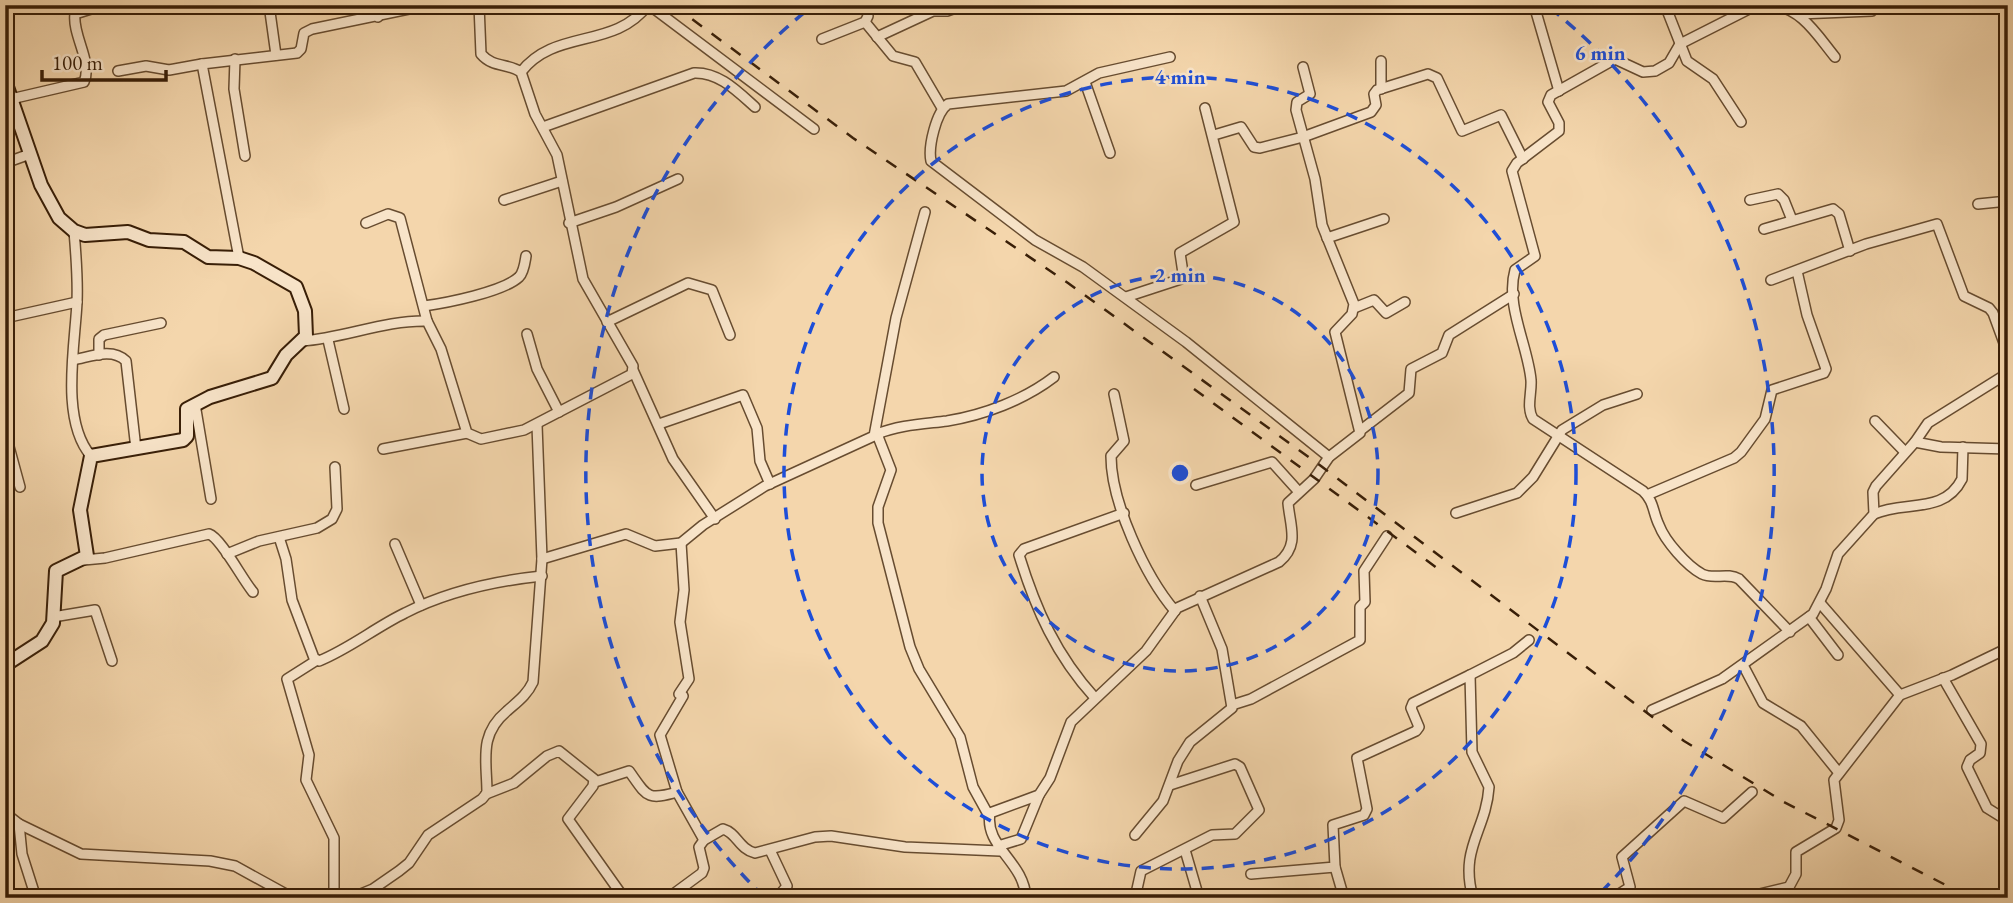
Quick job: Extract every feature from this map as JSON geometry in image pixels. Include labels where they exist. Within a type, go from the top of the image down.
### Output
[{"type":"street","points":[[11,99],[84,82],[87,74],[76,33],[75,14],[104,5]]},
{"type":"street","points":[[376,5],[378,17]]},
{"type":"street","points":[[118,71],[146,66],[169,70],[297,52],[301,49],[304,33],[312,29],[428,5]]},
{"type":"street","points":[[479,5],[481,54],[493,64],[515,68],[521,72],[535,114],[557,155],[569,223],[583,279],[634,370],[673,459],[715,519]]},
{"type":"street","points":[[521,72],[537,53],[629,25],[649,5],[814,130]]},
{"type":"street","points":[[822,39],[865,22],[869,16],[866,5]]},
{"type":"street","points":[[877,37],[933,11],[947,11],[964,5]]},
{"type":"street","points":[[1534,5],[1559,90]]},
{"type":"street","points":[[1665,5],[1687,61],[1713,79],[1741,122]]},
{"type":"street","points":[[1757,5],[1680,44],[1670,63],[1655,71],[1643,72],[1615,59],[1559,90],[1548,102],[1559,123],[1559,131],[1513,166],[1513,177],[1535,256],[1513,273],[1514,294],[1531,381],[1530,414],[1557,436],[1647,495],[1661,530],[1698,572],[1707,576],[1728,574],[1739,579],[1790,632]]},
{"type":"street","points":[[1770,5],[1785,6],[1799,14],[1835,57]]},
{"type":"street","points":[[1799,14],[1872,11]]},
{"type":"street","points":[[270,12],[276,55]]},
{"type":"street","points":[[865,22],[893,56],[915,62],[942,108]]},
{"type":"street","points":[[1170,58],[1099,73],[1066,91],[948,104],[942,108],[930,152],[933,163],[1035,240],[1126,297],[1249,390],[1329,457]]},
{"type":"street","points":[[235,59],[234,89],[245,156]]},
{"type":"street","points":[[1381,61],[1381,89]]},
{"type":"street","points":[[202,64],[239,258]]},
{"type":"street","points":[[1303,67],[1310,94],[1296,104],[1327,238],[1354,308]]},
{"type":"street","points":[[543,127],[694,73],[705,72],[721,80],[755,107]]},
{"type":"street","points":[[1214,135],[1241,127],[1256,148],[1303,137],[1371,112],[1376,105],[1375,91],[1428,74],[1434,75],[1462,131],[1501,115],[1523,159]]},
{"type":"street","points":[[5,81],[41,186],[58,218],[74,231],[85,235],[128,232],[149,240],[184,242],[208,257],[239,258],[285,278],[296,287],[308,326],[302,341],[286,355],[272,378],[187,409],[187,436],[183,440],[91,456]]},
{"type":"street","points":[[1085,82],[1110,153]]},
{"type":"street","points":[[1126,297],[1181,279],[1183,273],[1180,253],[1234,222],[1205,108]]},
{"type":"street","points":[[5,163],[30,155]]},
{"type":"street","points":[[569,223],[616,207],[678,179]]},
{"type":"street","points":[[504,200],[562,181]]},
{"type":"street","points":[[1750,200],[1778,194],[1784,200],[1791,220]]},
{"type":"street","points":[[1978,204],[2008,201]]},
{"type":"street","points":[[1764,229],[1824,210],[1837,211],[1850,251]]},
{"type":"street","points":[[925,212],[888,357],[877,434],[891,470],[878,507],[881,544],[900,599],[910,647],[919,669],[960,737],[973,787],[989,816],[999,848],[1020,871],[1026,898]]},
{"type":"street","points":[[366,223],[388,214],[400,218],[427,321],[435,331],[467,433]]},
{"type":"street","points":[[1327,238],[1384,219]]},
{"type":"street","points":[[1771,280],[1898,233],[1937,224],[1964,296],[1993,313],[2008,354]]},
{"type":"street","points":[[74,231],[77,302],[73,360],[75,422],[85,449],[91,456]]},
{"type":"street","points":[[424,306],[469,298],[517,279],[523,272],[526,256]]},
{"type":"street","points":[[1647,495],[1734,458],[1762,425],[1772,390],[1824,373],[1826,369],[1807,315],[1797,271]]},
{"type":"street","points":[[607,322],[688,283],[703,285],[712,290],[730,335]]},
{"type":"street","points":[[668,898],[702,873],[704,868],[699,847],[704,840],[723,830],[732,833],[747,851],[762,853],[816,837],[831,836],[913,848],[999,848],[1021,839],[1050,778],[1071,723],[1091,694],[1146,651],[1172,608],[1279,562],[1288,554],[1294,542],[1288,503],[1314,479],[1329,457],[1409,393],[1411,369],[1442,353],[1449,335],[1514,294]]},
{"type":"street","points":[[1361,429],[1335,332],[1354,308],[1374,300],[1385,313],[1405,302]]},
{"type":"street","points":[[5,318],[77,302]]},
{"type":"street","points":[[302,341],[328,340],[386,324],[427,321]]},
{"type":"street","points":[[99,355],[99,339],[104,335],[161,323]]},
{"type":"street","points":[[527,334],[537,369],[559,412]]},
{"type":"street","points":[[328,340],[344,409]]},
{"type":"street","points":[[73,360],[117,355],[126,361],[136,449]]},
{"type":"street","points":[[383,449],[467,433],[481,439],[493,439],[537,425],[627,377],[634,370]]},
{"type":"street","points":[[1874,514],[1873,492],[1928,423],[2008,373]]},
{"type":"street","points":[[542,559],[626,534],[655,546],[681,543],[770,484],[877,434],[892,428],[984,413],[1043,386],[1054,377]]},
{"type":"street","points":[[1114,394],[1124,441],[1113,452],[1111,461],[1124,513],[1162,595],[1172,608]]},
{"type":"street","points":[[1456,513],[1517,493],[1533,477],[1557,436],[1586,413],[1637,394]]},
{"type":"street","points":[[659,424],[743,395],[757,428],[760,461],[770,484]]},
{"type":"street","points":[[195,404],[211,499]]},
{"type":"street","points":[[1875,421],[1905,453]]},
{"type":"street","points":[[486,794],[484,756],[487,743],[498,719],[523,697],[533,682],[542,576],[537,425]]},
{"type":"street","points":[[5,432],[20,487]]},
{"type":"street","points":[[1915,442],[2008,449]]},
{"type":"street","points":[[1652,710],[1687,696],[1743,665],[1809,617],[1820,603],[1838,554],[1874,514],[1890,508],[1926,506],[1938,501],[1962,479],[1963,447]]},
{"type":"street","points":[[84,559],[86,552],[80,531],[80,510],[91,456]]},
{"type":"street","points":[[1196,485],[1272,462],[1299,492]]},
{"type":"street","points":[[227,554],[259,541],[317,528],[336,515],[335,467]]},
{"type":"street","points":[[1091,694],[1050,638],[1019,555],[1024,550],[1124,513]]},
{"type":"street","points":[[5,665],[42,641],[53,617],[57,571],[84,559],[106,558],[209,534],[221,542],[253,592]]},
{"type":"street","points":[[1233,705],[1251,699],[1360,640],[1360,607],[1365,602],[1364,570],[1387,536]]},
{"type":"street","points":[[279,537],[286,559],[292,600],[317,660]]},
{"type":"street","points":[[681,543],[684,590],[680,622],[689,679],[660,735],[677,792],[704,840]]},
{"type":"street","points":[[395,544],[421,605]]},
{"type":"street","points":[[2008,555],[2008,566]]},
{"type":"street","points":[[334,898],[334,838],[306,780],[309,755],[287,679],[317,660],[323,660],[421,605],[478,586],[542,576]]},
{"type":"street","points":[[1135,835],[1157,811],[1178,761],[1190,742],[1212,722],[1228,714],[1233,705],[1222,649],[1200,596]]},
{"type":"street","points":[[1820,603],[1900,695]]},
{"type":"street","points":[[53,617],[95,610],[112,661]]},
{"type":"street","points":[[1809,617],[1838,655]]},
{"type":"street","points":[[1344,898],[1335,867],[1334,825],[1364,815],[1367,809],[1357,758],[1419,729],[1411,708],[1413,703],[1513,653],[1529,640]]},
{"type":"street","points":[[1743,898],[1789,887],[1796,874],[1796,852],[1836,828],[1839,820],[1833,792],[1839,773],[1900,695],[2008,648]]},
{"type":"street","points":[[1743,665],[1763,704],[1801,726],[1839,773]]},
{"type":"street","points":[[1471,675],[1472,752],[1489,787],[1469,852],[1468,879],[1473,898]]},
{"type":"street","points":[[1943,678],[1981,744],[1980,753],[1970,760],[1967,767],[1987,808],[2008,821]]},
{"type":"street","points":[[351,898],[375,893],[409,863],[428,835],[468,810],[486,794],[521,778],[555,750],[593,779]]},
{"type":"street","points":[[1135,898],[1141,871],[1212,835],[1235,834],[1257,814],[1259,806],[1235,764],[1170,785]]},
{"type":"street","points":[[624,898],[568,819],[593,779],[629,771],[647,796],[654,799],[677,792]]},
{"type":"street","points":[[1613,898],[1630,887],[1622,857],[1684,801],[1723,818],[1752,792]]},
{"type":"street","points":[[989,816],[1040,795]]},
{"type":"street","points":[[5,813],[19,824],[81,854],[210,861],[235,866],[292,898]]},
{"type":"street","points":[[19,824],[22,854],[36,898]]},
{"type":"street","points":[[770,850],[787,886],[777,898]]},
{"type":"street","points":[[1185,850],[1199,898]]},
{"type":"street","points":[[1251,874],[1335,867]]},
{"type":"street","points":[[1517,898],[1526,894],[1532,898]]},
{"type":"railway","points":[[673,5],[853,138],[1068,283],[1321,466],[1684,741],[1784,802],[1971,898]]},
{"type":"railway","points":[[1194,389],[1437,568]]}]
